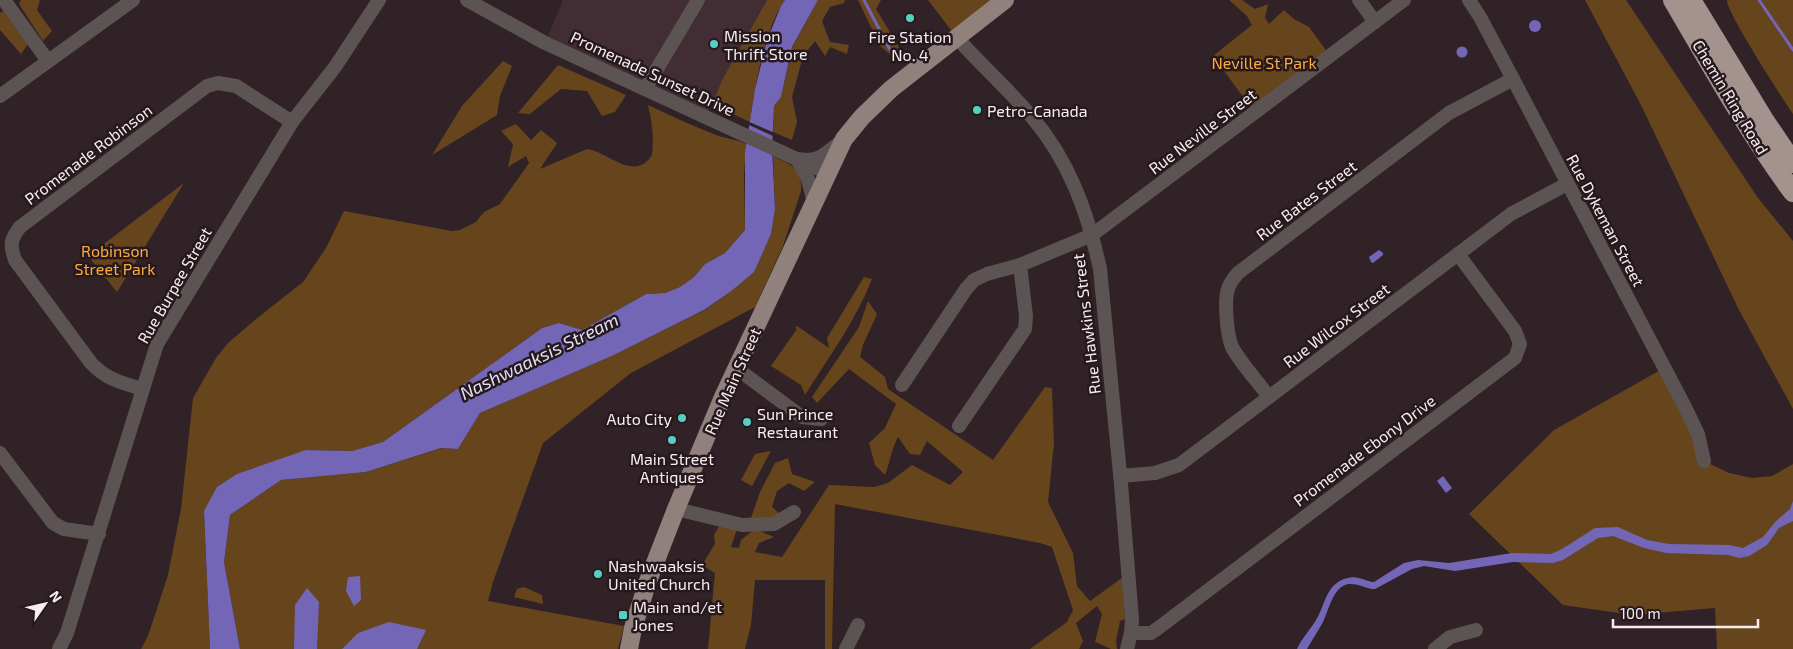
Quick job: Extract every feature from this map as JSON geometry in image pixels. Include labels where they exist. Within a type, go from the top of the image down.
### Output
[{"type":"highway","points":[[1662,0],[1709,74],[1737,110]]},
{"type":"highway","name":"Chemin Ring Road","points":[[1672,0],[1737,110],[1793,192]]},
{"type":"highway","name":"Chemin Ring Road","points":[[1690,0],[1764,120],[1793,163]]},
{"type":"highway","points":[[1699,0],[1745,81],[1764,120]]},
{"type":"main road","name":"Rue Main Street","points":[[629,649],[633,628],[648,581],[676,509],[736,368],[844,139],[862,117],[891,89],[1005,0]]},
{"type":"street","points":[[4,0],[48,61]]},
{"type":"street","points":[[0,96],[133,0]]},
{"type":"street","name":"Rue Burpee Street","points":[[58,649],[67,633],[157,344],[292,122],[335,67],[379,0]]},
{"type":"street","name":"Promenade Sunset Drive","points":[[468,0],[545,43],[827,173]]},
{"type":"street","points":[[645,90],[698,0]]},
{"type":"street","points":[[1359,0],[1375,22]]},
{"type":"street","name":"Rue Neville Street","points":[[902,386],[974,280],[987,274],[1020,265],[1092,235],[1404,0]]},
{"type":"street","name":"Rue Dykeman Street","points":[[1469,0],[1513,79],[1685,407],[1698,434],[1704,461]]},
{"type":"street","name":"Rue Hawkins Street","points":[[957,38],[1027,111],[1049,140],[1073,182],[1086,213],[1100,269],[1120,476],[1132,619],[1127,649]]},
{"type":"street","name":"Rue Bates Street","points":[[1269,397],[1232,346],[1226,299],[1228,286],[1233,279],[1238,273],[1449,113],[1513,79]]},
{"type":"street","name":"Promenade Robinson","points":[[142,389],[118,382],[101,374],[91,363],[15,260],[11,247],[13,235],[20,227],[207,86],[227,83],[236,86],[292,122]]},
{"type":"street","points":[[791,156],[808,161],[816,160],[844,139]]},
{"type":"street","points":[[791,156],[808,179],[814,203]]},
{"type":"street","name":"Rue Wilcox Street","points":[[1120,476],[1155,473],[1179,465],[1511,214],[1567,184]]},
{"type":"street","name":"Promenade Ebony Drive","points":[[1131,633],[1151,633],[1157,629],[1515,358],[1520,344],[1516,331],[1458,254]]},
{"type":"street","points":[[959,426],[1024,329],[1026,316],[1020,265]]},
{"type":"street","points":[[736,368],[802,418],[821,419]]},
{"type":"street","points":[[0,453],[53,523],[64,528],[99,534]]},
{"type":"street","points":[[676,509],[742,525],[774,524],[794,512]]},
{"type":"street","points":[[846,649],[858,625]]},
{"type":"street","points":[[1435,649],[1450,637],[1476,630]]},
{"type":"shaded area","points":[[563,0],[767,0],[722,80],[706,116],[545,43]]},
{"type":"green space","points":[[21,0],[40,0],[37,10],[52,31],[43,41],[19,4]]},
{"type":"green space","points":[[767,0],[785,0],[771,27],[766,42],[750,122],[712,104],[722,80]]},
{"type":"green space","points":[[818,0],[845,0],[844,3],[830,7],[822,21],[830,42],[849,45],[847,54],[830,47],[825,56],[815,41],[803,56],[792,97],[797,122],[792,140],[773,132],[774,106],[781,97],[792,48]]},
{"type":"green space","points":[[858,0],[881,0],[876,9],[906,59],[899,62],[880,46]]},
{"type":"green space","points":[[928,0],[1005,0],[957,38]]},
{"type":"green space","name":"Neville St Park","points":[[1229,0],[1242,0],[1255,9],[1268,4],[1265,18],[1269,24],[1284,10],[1294,19],[1309,27],[1330,56],[1255,113],[1213,56],[1252,25],[1247,16]]},
{"type":"green space","points":[[1585,0],[1626,0],[1758,198],[1793,241],[1793,409],[1739,310],[1641,105]]},
{"type":"green space","points":[[1727,0],[1793,0],[1793,114],[1735,21]]},
{"type":"green space","points":[[3,11],[28,44],[21,54],[0,30],[0,13]]},
{"type":"green space","points":[[503,61],[512,66],[500,96],[497,115],[432,155],[462,106]]},
{"type":"green space","points":[[558,65],[626,95],[615,112],[602,116],[587,91],[561,89],[530,114],[518,113]]},
{"type":"green space","points":[[648,105],[716,135],[746,144],[744,175],[745,230],[725,253],[705,264],[694,277],[680,287],[665,293],[646,294],[582,330],[559,323],[542,328],[383,442],[352,451],[306,450],[204,511],[210,649],[141,649],[148,636],[168,575],[181,509],[193,398],[216,358],[228,343],[303,282],[326,248],[344,211],[452,231],[460,230],[476,222],[484,212],[500,204],[529,163],[526,156],[508,167],[513,144],[501,131],[516,124],[531,140],[541,130],[557,143],[540,169],[587,149],[629,166],[637,166],[645,163],[652,155],[651,117]]},
{"type":"green space","points":[[773,156],[790,165],[798,172],[801,191],[783,246],[755,307],[631,373],[543,443],[493,582],[488,601],[624,626],[618,649],[240,649],[224,562],[230,515],[281,480],[366,472],[442,448],[458,449],[480,413],[614,355],[705,310],[730,292],[762,252],[771,234],[775,209]]},
{"type":"green space","name":"Robinson Street Park","points":[[184,183],[117,292],[88,256]]},
{"type":"green space","points":[[864,277],[872,279],[866,294],[805,395],[801,385],[771,366],[797,329],[795,328],[797,326],[829,348],[827,338]]},
{"type":"green space","points":[[868,301],[877,314],[863,345],[860,357],[885,377],[888,389],[993,460],[1045,387],[1052,388],[1054,443],[1048,502],[1073,553],[1077,586],[1090,601],[1122,578],[1125,619],[1120,621],[1116,641],[1117,649],[1111,649],[1095,642],[1102,614],[1097,606],[1076,623],[1083,641],[1079,649],[1030,649],[1067,622],[1073,610],[1052,547],[1040,543],[835,504],[832,649],[825,649],[825,580],[755,580],[751,625],[745,649],[708,649],[715,573],[702,565],[715,544],[714,535],[721,523],[738,526],[731,547],[739,548],[741,540],[755,529],[774,537],[759,543],[755,552],[782,557],[829,485],[874,487],[888,483],[912,465],[950,485],[963,472],[927,441],[920,455],[910,454],[898,437],[885,475],[875,465],[869,443],[885,428],[896,404],[849,369],[817,403],[812,397],[859,327]]},
{"type":"green space","points":[[1664,368],[1704,461],[1729,473],[1752,478],[1772,476],[1793,464],[1793,649],[1717,649],[1715,608],[1632,615],[1563,605],[1469,514],[1554,430]]},
{"type":"green space","points":[[771,451],[752,486],[741,480],[755,454]]},
{"type":"green space","points":[[788,458],[792,474],[815,482],[804,491],[789,483],[777,491],[772,507],[780,514],[770,521],[750,521],[760,492],[775,463]]},
{"type":"green space","points":[[524,587],[542,595],[543,604],[514,597],[517,589]]},
{"type":"water","name":"Nashwaaksis Stream","points":[[785,0],[818,0],[792,47],[781,97],[774,106],[772,147],[775,209],[771,234],[754,272],[704,310],[614,355],[480,413],[458,449],[441,448],[366,472],[281,480],[230,515],[224,562],[240,649],[210,649],[204,511],[217,487],[237,474],[306,450],[352,451],[383,442],[542,328],[559,323],[582,330],[646,294],[665,293],[680,287],[694,277],[705,264],[725,253],[745,230],[745,152],[755,89],[767,40]]},
{"type":"water","points":[[1533,20],[1537,20],[1541,26],[1537,32],[1533,32],[1529,28],[1529,24]]},
{"type":"water","points":[[1460,47],[1464,47],[1467,52],[1466,56],[1460,57],[1457,54],[1457,50]]},
{"type":"water","points":[[1379,250],[1383,255],[1373,263],[1371,262],[1369,257]]},
{"type":"water","points":[[1443,476],[1452,488],[1446,493],[1437,481]]},
{"type":"water","points":[[1793,501],[1793,521],[1779,528],[1767,545],[1749,556],[1739,558],[1729,555],[1666,553],[1644,548],[1613,536],[1598,538],[1563,560],[1553,563],[1513,562],[1455,571],[1424,566],[1412,569],[1375,589],[1349,584],[1339,589],[1335,594],[1323,622],[1307,649],[1297,649],[1316,620],[1331,589],[1335,584],[1351,577],[1374,582],[1404,563],[1418,560],[1449,563],[1512,553],[1551,554],[1595,528],[1618,527],[1647,540],[1669,544],[1729,545],[1743,548],[1763,537],[1776,521],[1790,509]]},
{"type":"water","points":[[360,576],[361,600],[354,606],[346,591],[348,577]]},
{"type":"water","points":[[307,588],[319,602],[317,649],[294,649],[295,605]]},
{"type":"water","points":[[389,622],[426,630],[417,649],[342,649],[358,633]]},
{"type":"pier","points":[[747,121],[775,133],[775,137],[747,124]]},
{"type":"waterway","points":[[864,0],[889,48],[899,59]]},
{"type":"waterway","points":[[1759,0],[1793,50]]},
{"type":"place","name":"Fire Station No. 4","points":[[910,18]]},
{"type":"place","name":"Mission Thrift Store","points":[[714,44]]},
{"type":"place","name":"Petro-Canada","points":[[977,110]]},
{"type":"place","name":"Auto City","points":[[682,418]]},
{"type":"place","name":"Sun Prince Restaurant","points":[[747,422]]},
{"type":"place","name":"Main Street Antiques","points":[[672,440]]},
{"type":"place","name":"Nashwaaksis United Church","points":[[598,574]]},
{"type":"place","name":"Main and/et Jones","points":[[623,615]]}]
